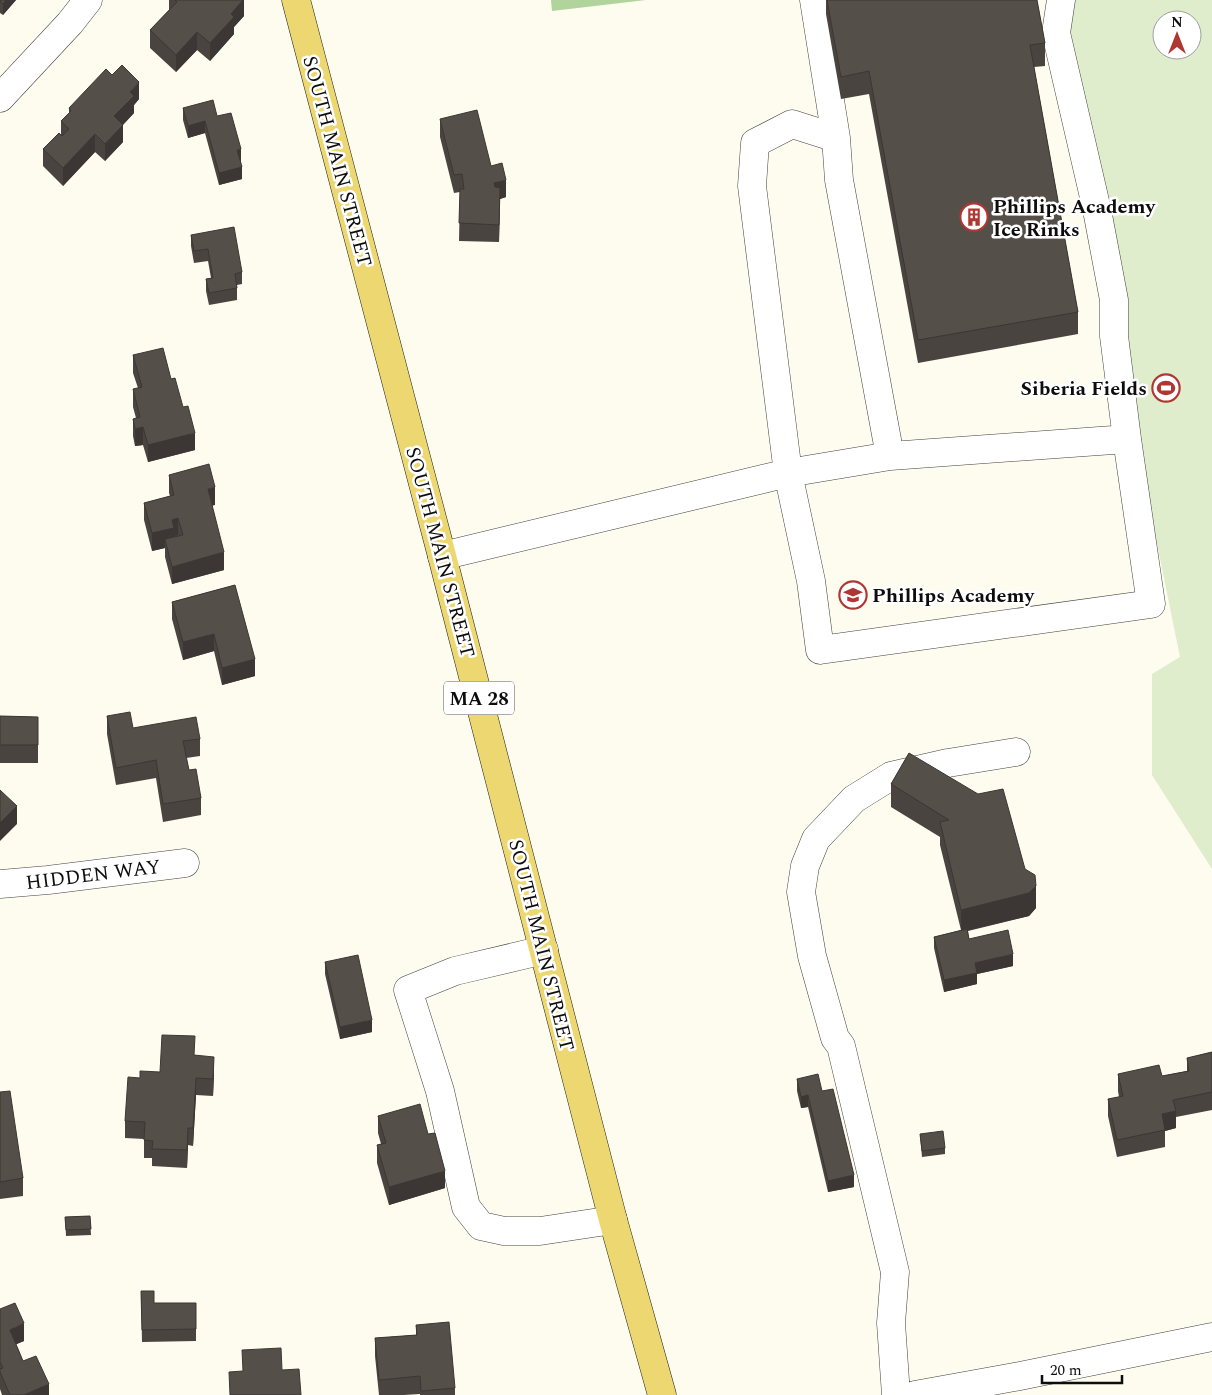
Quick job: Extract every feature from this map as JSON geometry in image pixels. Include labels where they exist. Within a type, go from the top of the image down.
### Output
[{"type":"main road","name":"SOUTH MAIN STREET","points":[[296,0],[613,1220],[662,1395]]},
{"type":"street","points":[[0,98],[70,23],[88,0]]},
{"type":"street","points":[[814,0],[836,138],[839,180],[890,456]]},
{"type":"street","points":[[836,138],[792,124],[755,143],[752,186],[788,473],[811,581],[820,650],[1151,604],[1114,336],[1114,300],[1097,210],[1056,33],[1061,0]]},
{"type":"street","points":[[442,556],[788,473],[890,456],[1127,439]]},
{"type":"street","points":[[896,1395],[891,1322],[894,1272],[841,1046],[835,1038],[812,956],[801,892],[805,866],[816,839],[854,799],[891,776],[948,763],[1016,752]]},
{"type":"street","name":"HIDDEN WAY","points":[[0,884],[185,863]]},
{"type":"street","points":[[544,950],[455,971],[408,990],[440,1091],[466,1207],[481,1226],[504,1230],[540,1231],[613,1220]]},
{"type":"street","points":[[916,1395],[976,1389],[1212,1336]]},
{"type":"green space","points":[[551,0],[646,0],[552,11]]},
{"type":"green space","name":"Siberia Fields","points":[[1061,0],[1212,0],[1212,869],[1152,775],[1152,674],[1180,657],[1154,529],[1127,439]]},
{"type":"building","points":[[175,0],[243,0],[231,14],[234,17],[210,43],[197,32],[176,55],[150,30],[177,2]]},
{"type":"building","name":"Phillips Academy Ice Rinks","points":[[827,0],[1037,0],[1045,43],[1030,45],[1078,312],[918,340],[869,71],[841,77]]},
{"type":"building","points":[[122,65],[139,82],[130,92],[134,96],[114,116],[123,125],[105,144],[95,134],[63,168],[43,149],[59,133],[62,136],[69,129],[61,121],[71,111],[69,108],[106,69],[112,75]]},
{"type":"building","points":[[213,100],[217,116],[231,113],[241,149],[237,150],[242,167],[219,173],[205,121],[188,126],[183,108]]},
{"type":"building","points":[[477,110],[491,166],[502,163],[506,180],[494,183],[495,187],[500,188],[499,225],[459,223],[460,189],[464,189],[462,174],[454,175],[440,119]]},
{"type":"building","points":[[234,227],[242,272],[235,274],[237,288],[209,293],[206,279],[213,278],[208,249],[194,251],[191,235]]},
{"type":"building","points":[[163,348],[171,379],[175,378],[183,407],[188,406],[195,433],[148,445],[143,427],[135,429],[133,419],[140,417],[133,389],[142,387],[133,355]]},
{"type":"building","points":[[209,464],[215,487],[208,489],[224,552],[172,567],[165,539],[183,535],[178,518],[172,520],[174,528],[152,533],[144,503],[174,495],[169,475]]},
{"type":"building","points":[[235,585],[255,659],[222,668],[214,634],[183,642],[172,602]]},
{"type":"building","points":[[130,712],[133,728],[196,717],[200,739],[183,741],[189,770],[196,769],[201,798],[163,804],[156,760],[116,768],[107,716]]},
{"type":"building","points":[[0,716],[38,717],[38,745],[0,745]]},
{"type":"building","points":[[909,753],[978,794],[1003,789],[1025,869],[1035,875],[1036,886],[1029,893],[961,910],[940,822],[949,820],[891,784]]},
{"type":"building","points":[[0,790],[17,806],[0,823]]},
{"type":"building","points":[[967,929],[969,939],[1008,930],[1013,954],[975,963],[977,973],[944,980],[934,937]]},
{"type":"building","points":[[358,955],[372,1020],[340,1027],[325,962]]},
{"type":"building","points":[[162,1035],[195,1036],[194,1055],[214,1057],[213,1079],[196,1078],[193,1128],[188,1128],[187,1150],[152,1149],[153,1141],[144,1140],[145,1122],[125,1121],[128,1077],[140,1078],[140,1071],[160,1072]]},
{"type":"building","points":[[1212,1052],[1212,1092],[1173,1100],[1176,1111],[1162,1114],[1165,1130],[1117,1140],[1108,1099],[1123,1096],[1118,1074],[1159,1065],[1162,1076],[1189,1071],[1187,1058]]},
{"type":"building","points":[[818,1074],[822,1091],[833,1089],[854,1175],[828,1181],[808,1095],[801,1097],[797,1079]]},
{"type":"building","points":[[10,1091],[23,1178],[0,1182],[0,1092]]},
{"type":"building","points":[[420,1104],[428,1134],[435,1133],[445,1171],[389,1187],[377,1145],[386,1143],[378,1116]]},
{"type":"building","points":[[943,1131],[945,1148],[922,1151],[920,1134]]},
{"type":"building","points":[[90,1216],[91,1229],[66,1230],[65,1217]]},
{"type":"building","points":[[141,1291],[154,1291],[154,1303],[196,1303],[196,1329],[142,1330]]},
{"type":"building","points":[[15,1303],[24,1323],[10,1330],[23,1361],[36,1356],[49,1384],[24,1395],[10,1395],[0,1372],[0,1369],[3,1368],[0,1362],[0,1309]]},
{"type":"building","points":[[449,1322],[455,1388],[421,1391],[420,1376],[379,1380],[375,1338],[417,1335],[416,1325]]},
{"type":"building","points":[[281,1348],[282,1370],[299,1369],[301,1395],[230,1395],[229,1372],[243,1371],[242,1350]]},
{"type":"place","name":"Phillips Academy Ice Rinks","points":[[974,217]]},
{"type":"place","name":"Siberia Fields","points":[[1166,388]]},
{"type":"place","name":"Phillips Academy","points":[[853,595]]}]
